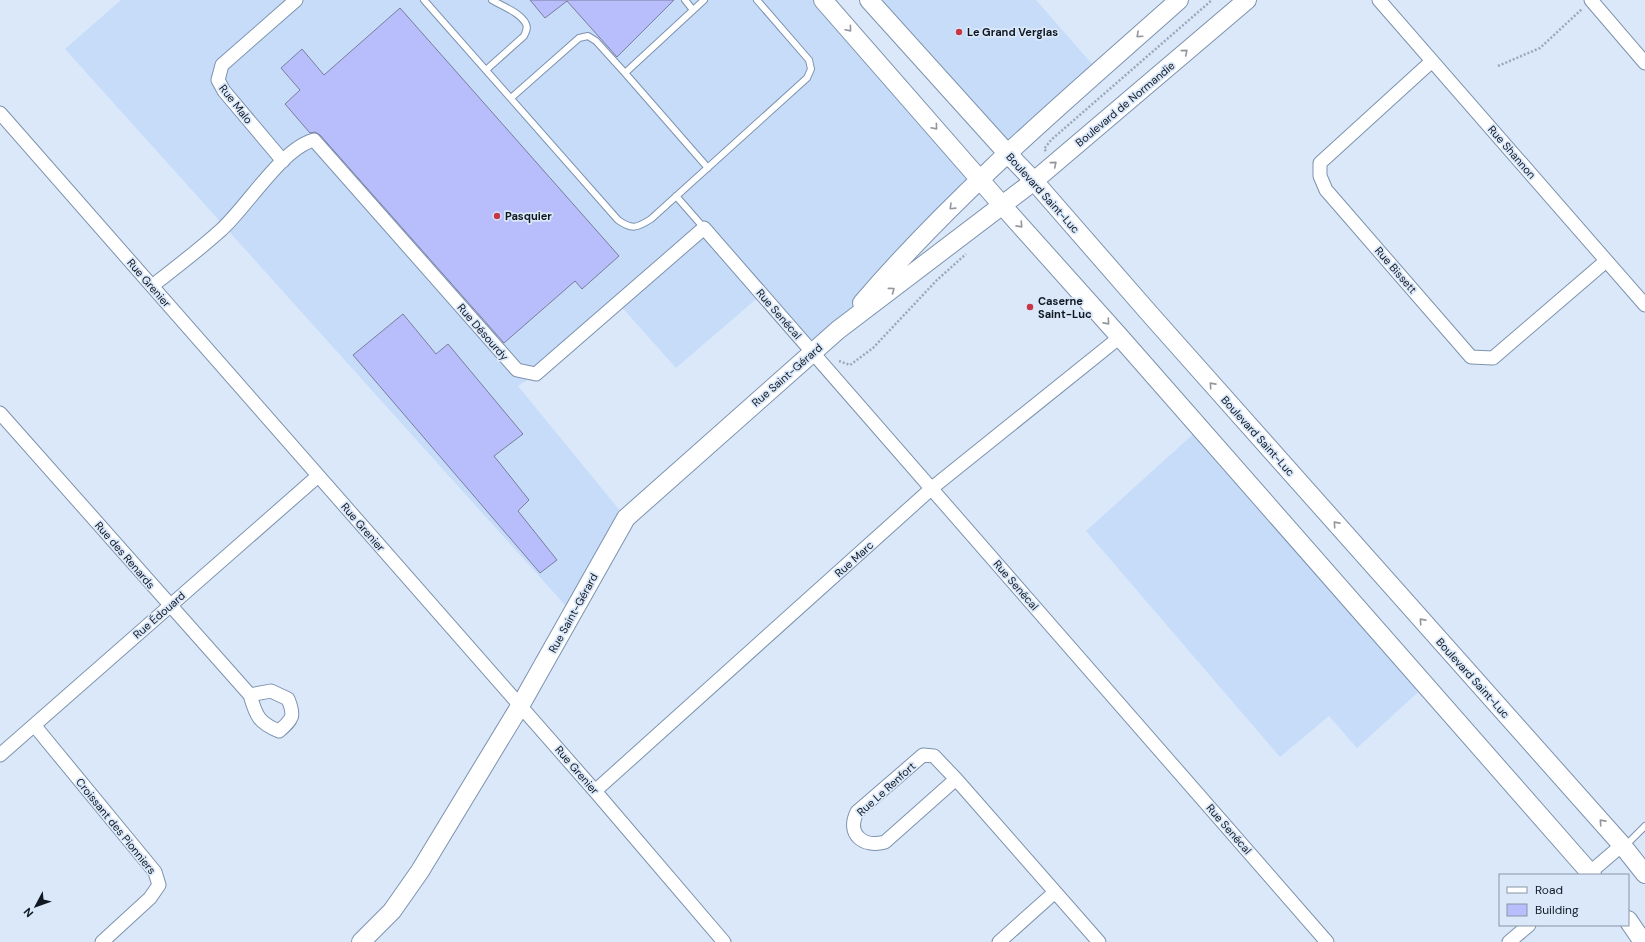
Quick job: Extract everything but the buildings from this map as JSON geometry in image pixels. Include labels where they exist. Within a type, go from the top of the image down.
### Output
[{"type":"street","name":"Rue Malo","points":[[283,161],[224,91],[218,80],[222,65],[296,0]]},
{"type":"street","points":[[823,0],[1590,874],[1623,846]]},
{"type":"street","name":"Boulevard Saint-Luc","points":[[869,0],[1034,181],[1149,313],[1623,846],[1645,874]]},
{"type":"street","points":[[980,180],[1007,153],[1179,0]]},
{"type":"street","name":"Boulevard de Normandie","points":[[1002,205],[1034,181],[1247,0]]},
{"type":"street","name":"Rue Shannon","points":[[1379,0],[1645,305]]},
{"type":"street","points":[[1588,3],[1645,63]]},
{"type":"street","name":"Rue Bissett","points":[[1432,61],[1320,163],[1320,176],[1326,190],[1471,357],[1493,358],[1606,261]]},
{"type":"street","name":"Rue Grenier","points":[[0,113],[595,791],[724,942]]},
{"type":"street","name":"Rue Désourdy","points":[[283,161],[305,142],[314,140],[517,370],[529,373],[536,374],[704,228]]},
{"type":"street","points":[[152,286],[222,230],[283,161]]},
{"type":"street","name":"Rue Saint-Gérard","points":[[838,330],[903,255],[980,180]]},
{"type":"street","name":"Rue Saint-Gérard","points":[[361,942],[392,911],[420,871],[520,706],[626,518],[838,330],[1002,205]]},
{"type":"street","name":"Rue Senécal","points":[[704,228],[1327,942]]},
{"type":"street","name":"Rue Marc","points":[[595,791],[932,488],[1120,337]]},
{"type":"street","name":"Rue des Renards","points":[[0,413],[250,696]]},
{"type":"street","name":"Rue Édouard","points":[[0,755],[318,476]]},
{"type":"street","name":"Croissant des Pionniers","points":[[34,725],[155,872],[159,886],[150,898],[102,942]]},
{"type":"street","name":"Rue Le Renfort","points":[[956,779],[885,842],[874,845],[862,840],[854,831],[852,822],[857,812],[923,755],[934,756],[956,779],[1099,942]]},
{"type":"street","points":[[999,942],[1055,892]]},
{"type":"street","points":[[1629,921],[1643,942]]},
{"type":"street","points":[[1509,942],[1528,926]]},
{"type":"lane","points":[[424,0],[618,220],[628,227],[640,226],[651,219],[807,78],[811,69],[809,60],[757,0]]},
{"type":"lane","points":[[486,70],[524,36],[527,29],[526,23],[518,16],[492,0]]},
{"type":"lane","points":[[685,0],[694,10]]},
{"type":"lane","points":[[624,73],[704,0]]},
{"type":"lane","points":[[511,98],[579,38],[588,36],[596,41],[708,168]]},
{"type":"lane","points":[[676,196],[704,228]]},
{"type":"lane","points":[[1623,846],[1645,826]]},
{"type":"path","points":[[1049,155],[1044,149],[1051,140],[1212,0]]},
{"type":"path","points":[[1498,66],[1540,48],[1588,3]]},
{"type":"path","points":[[850,365],[873,348],[937,280],[970,251]]},
{"type":"shaded area","points":[[121,0],[823,0],[980,180],[813,352],[762,294],[676,368],[618,303],[536,374],[518,386],[626,518],[574,615],[65,49]]},
{"type":"shaded area","points":[[869,0],[1036,0],[1099,72],[1007,153]]},
{"type":"shaded area","points":[[1200,428],[1426,685],[1357,748],[1329,716],[1280,757],[1086,531]]},
{"type":"place","name":"Le Grand Verglas","points":[[959,32]]},
{"type":"place","name":"Pasquier","points":[[497,216]]},
{"type":"place","name":"Caserne Saint-Luc","points":[[1030,307]]}]
